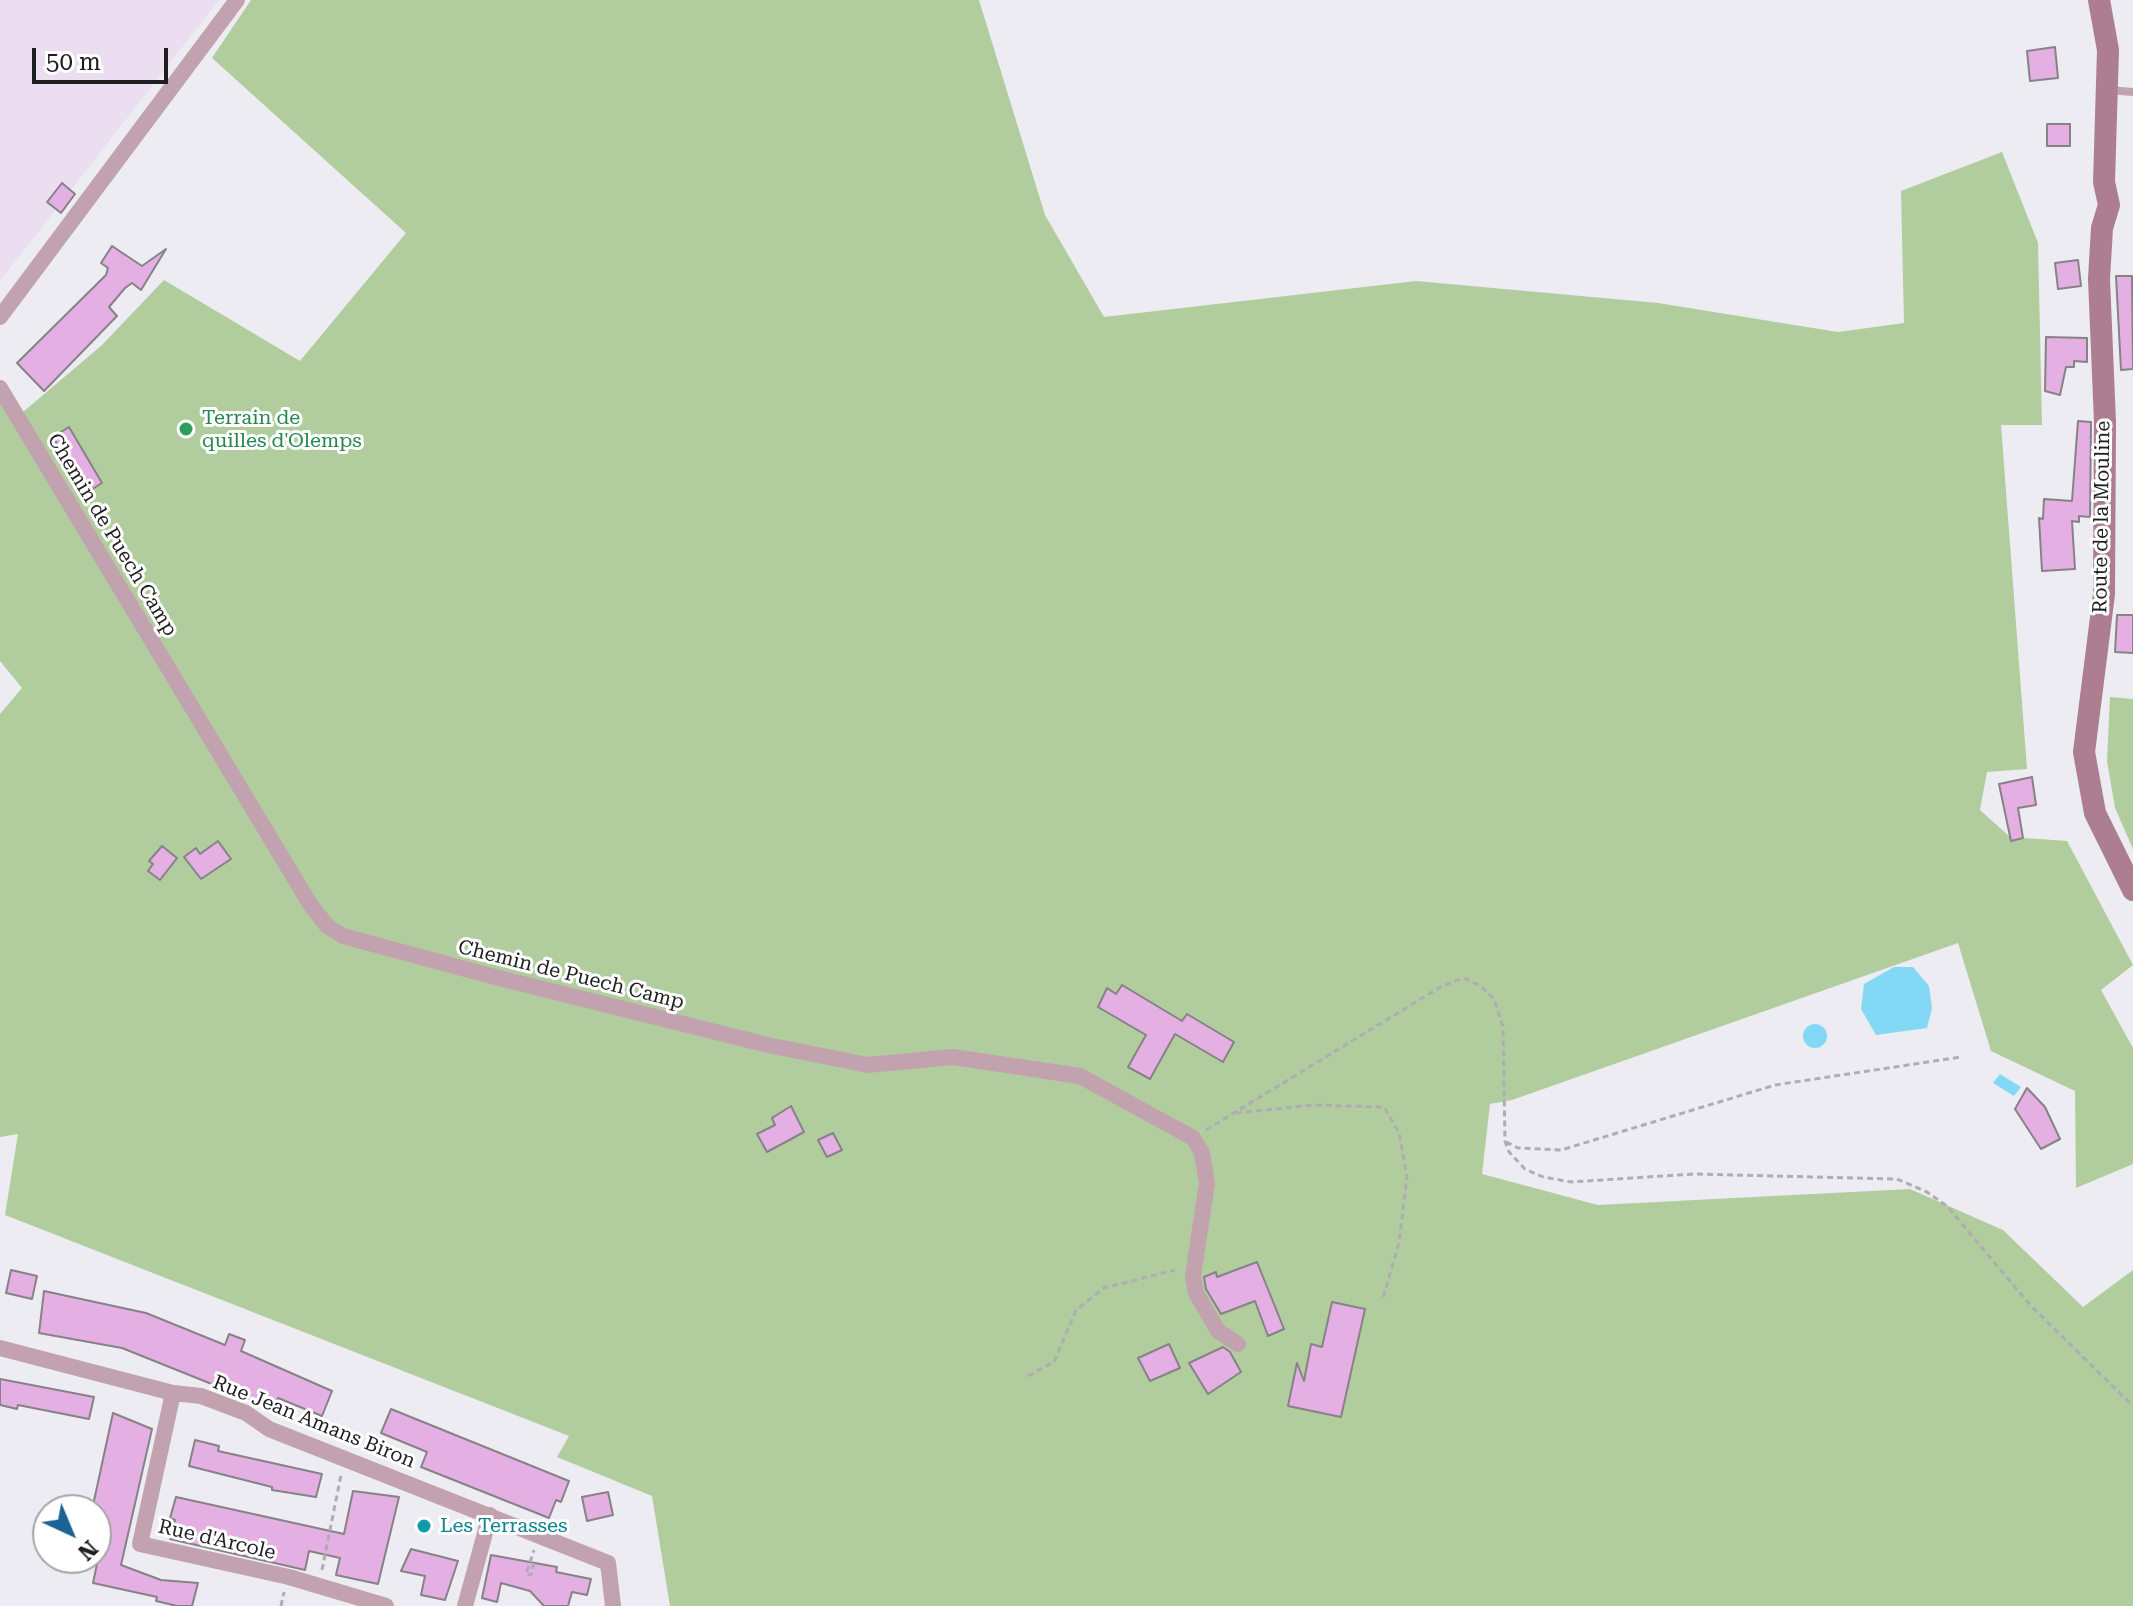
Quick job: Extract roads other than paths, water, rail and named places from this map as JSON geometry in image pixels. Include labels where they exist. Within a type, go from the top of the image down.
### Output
[{"type":"main road","name":"Route de la Mouline","points":[[2099,0],[2108,50],[2104,182],[2109,205],[2102,228],[2099,279],[2105,422],[2104,594],[2084,752],[2095,813],[2133,890]]},
{"type":"street","points":[[215,0],[225,17]]},
{"type":"street","points":[[0,317],[237,0]]},
{"type":"street","name":"Chemin de Puech Camp","points":[[0,388],[310,904],[327,926],[343,936],[768,1045],[868,1065],[953,1057],[1080,1076],[1193,1138],[1202,1153],[1207,1183],[1194,1265],[1196,1293],[1218,1331],[1238,1344]]},
{"type":"street","name":"Rue Jean Amans Biron","points":[[0,1348],[173,1393],[201,1396],[246,1413],[269,1429],[345,1456],[608,1563],[613,1606]]},
{"type":"street","name":"Rue d'Arcole","points":[[173,1393],[140,1544],[319,1585],[386,1606]]},
{"type":"street","points":[[465,1606],[490,1515]]},
{"type":"lane","points":[[2108,90],[2133,92]]},
{"type":"water","points":[[1894,967],[1913,967],[1929,986],[1932,1008],[1927,1028],[1876,1035],[1861,1009],[1864,984]]},
{"type":"water","points":[[1815,1024],[1824,1027],[1827,1036],[1824,1045],[1815,1048],[1806,1045],[1803,1036],[1806,1027]]},
{"type":"water","points":[[2000,1074],[2021,1087],[2014,1096],[1993,1083]]},
{"type":"place","name":"Terrain de quilles d'Olemps","points":[[186,429]]},
{"type":"place","name":"Les Terrasses","points":[[424,1526]]}]
